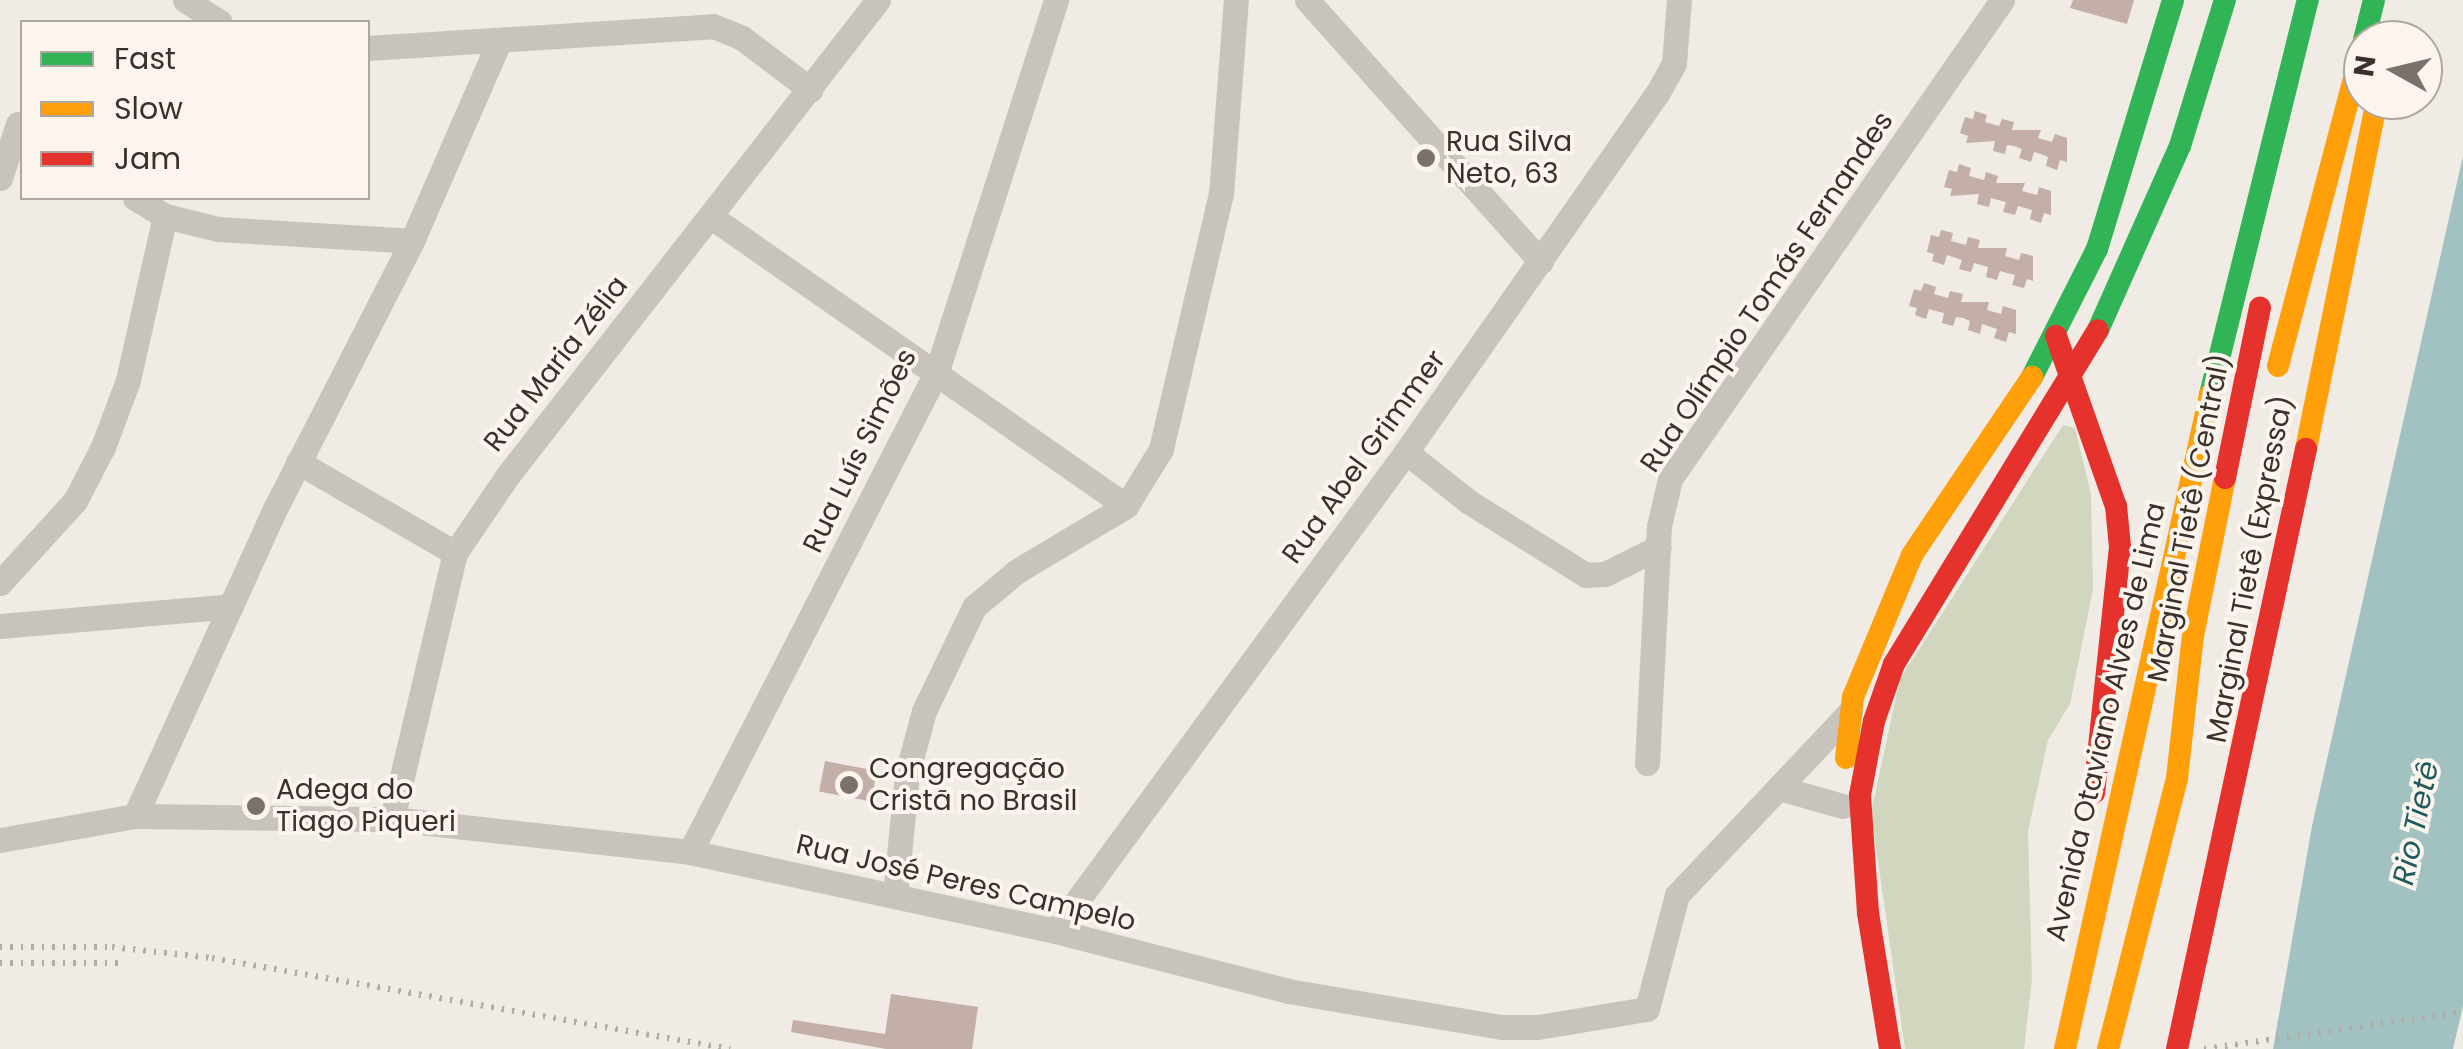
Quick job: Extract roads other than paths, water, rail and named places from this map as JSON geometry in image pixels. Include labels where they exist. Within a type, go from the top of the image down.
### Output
[{"type":"main road","points":[[1871,1049],[1842,806],[1850,712],[1877,629],[1912,555],[2056,336],[2097,249],[2173,0]]},
{"type":"main road","points":[[1890,1049],[1868,913],[1860,794],[1874,720],[1894,664],[1943,576],[2069,385],[2149,224],[2225,0]]},
{"type":"main road","name":"Avenida Otaviano Alves de Lima","points":[[2065,1049],[2212,386],[2308,0]]},
{"type":"main road","points":[[2272,392],[2343,120]]},
{"type":"main road","name":"Marginal Tietê (Expressa)","points":[[2177,1049],[2263,664],[2373,120]]},
{"type":"main road","name":"Marginal Tietê (Central)","points":[[2108,1049],[2177,778],[2194,636],[2267,276]]},
{"type":"main road","points":[[2056,336],[2069,385],[2106,476],[2120,547],[2118,612],[2079,886],[2085,954]]},
{"type":"main road","points":[[2197,834],[2274,499],[2321,365]]},
{"type":"main road","points":[[2177,778],[2243,518]]},
{"type":"street","points":[[185,0],[217,20]]},
{"type":"street","name":"Rua Maria Zélia","points":[[392,819],[455,553],[878,0]]},
{"type":"street","name":"Rua Luís Simões","points":[[690,852],[937,370],[1056,0]]},
{"type":"street","points":[[895,895],[907,774],[924,710],[974,607],[1017,571],[1126,506],[1161,449],[1217,213],[1236,0]]},
{"type":"street","points":[[1307,0],[1541,262]]},
{"type":"street","name":"Rua Abel Grimmer","points":[[1054,931],[1541,262],[1674,63],[1679,0]]},
{"type":"street","name":"Rua Olímpio Tomás Fernandes","points":[[1647,762],[1659,546],[1670,479],[2002,0]]},
{"type":"street","points":[[370,48],[713,26],[742,38],[811,90]]},
{"type":"street","points":[[135,816],[298,462],[412,241],[500,40]]},
{"type":"street","points":[[0,178],[13,120]]},
{"type":"street","points":[[138,200],[165,216],[248,233],[412,241]]},
{"type":"street","points":[[0,583],[76,501],[103,447],[128,380],[165,216]]},
{"type":"street","points":[[710,216],[937,370],[1126,506]]},
{"type":"street","points":[[1406,452],[1469,502],[1586,575],[1605,574],[1659,546]]},
{"type":"street","points":[[298,462],[455,553]]},
{"type":"street","points":[[0,626],[231,606]]},
{"type":"street","name":"Rua José Peres Campelo","points":[[0,840],[135,816],[392,819],[690,852],[1054,931],[1288,991],[1501,1028],[1637,1016],[1652,1002],[1676,895],[1850,712]]},
{"type":"street","points":[[1780,788],[1842,806]]},
{"type":"water","name":"Rio Tietê","points":[[2463,156],[2463,1006],[2453,1049],[2273,1049],[2312,826]]},
{"type":"railway","points":[[0,947],[112,947],[212,958],[730,1049]]},
{"type":"railway","points":[[0,963],[122,963]]},
{"type":"railway","points":[[2204,1049],[2463,1012]]},
{"type":"place","name":"Rua Silva Neto, 63","points":[[1426,158]]},
{"type":"place","name":"Congregação Cristã no Brasil","points":[[849,785]]},
{"type":"place","name":"Adega do Tiago Piqueri","points":[[256,806]]}]
